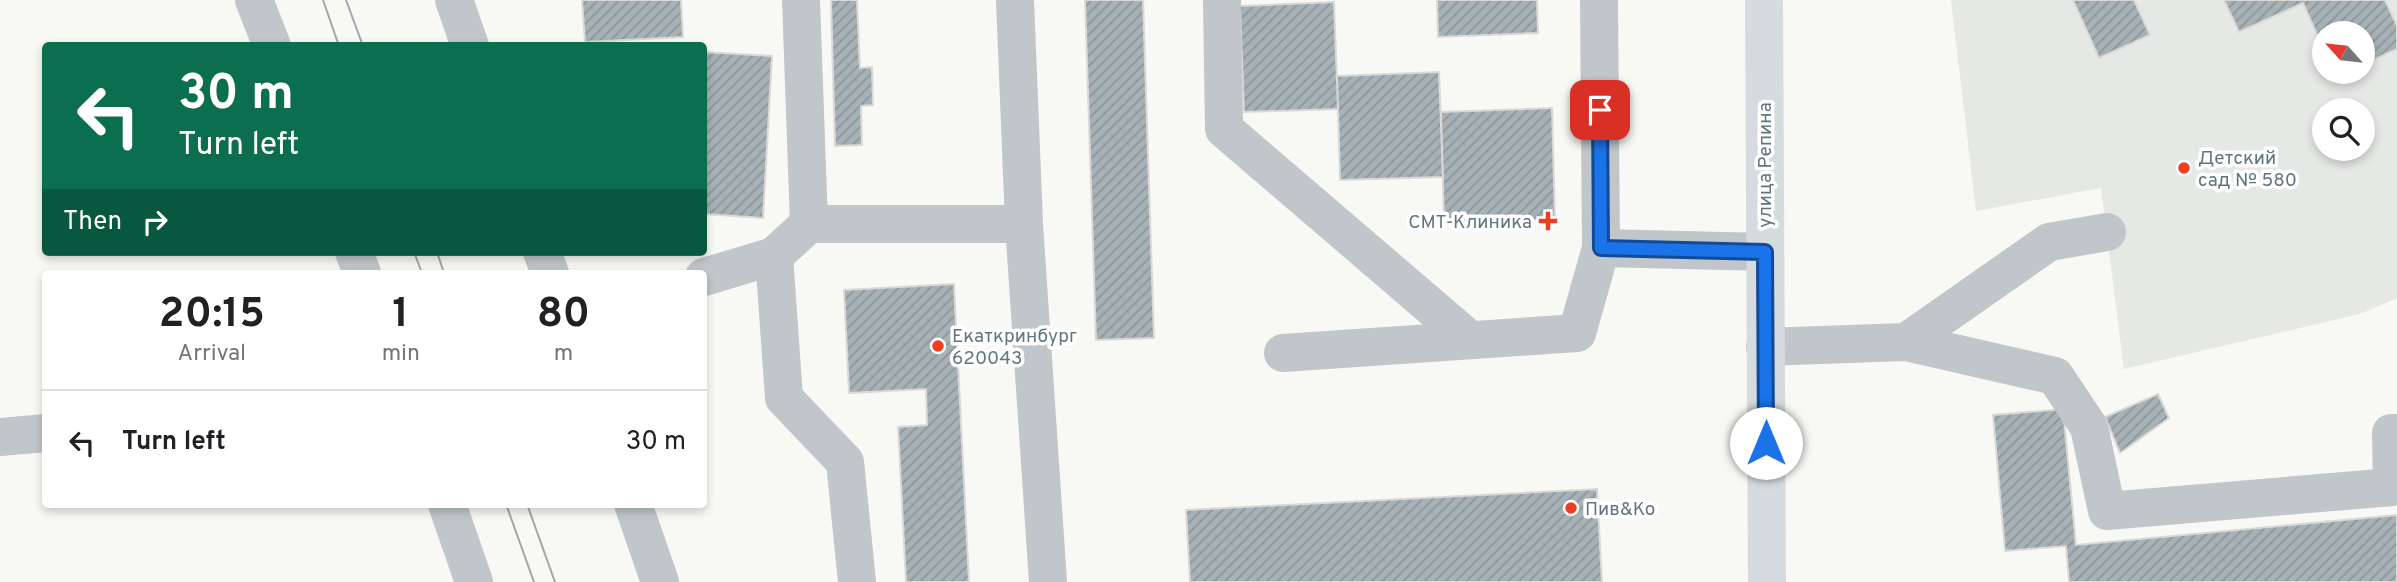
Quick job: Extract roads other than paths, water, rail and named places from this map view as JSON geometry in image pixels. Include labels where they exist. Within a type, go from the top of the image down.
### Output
[{"type":"main road","name":"улица Репина","points":[[1764,0],[1767,582]]},
{"type":"street","points":[[254,0],[270,42]]},
{"type":"street","points":[[454,0],[469,42]]},
{"type":"street","points":[[801,0],[809,224]]},
{"type":"street","points":[[1015,0],[1024,224],[1048,582]]},
{"type":"street","points":[[1222,0],[1224,129],[1470,340]]},
{"type":"street","points":[[1283,353],[1577,332],[1601,248],[1599,0]]},
{"type":"street","points":[[707,276],[774,256],[809,224],[1024,224]]},
{"type":"street","points":[[1906,342],[2049,242],[2107,232]]},
{"type":"street","points":[[1601,248],[1765,252]]},
{"type":"street","points":[[774,256],[784,398],[845,462],[857,582]]},
{"type":"street","points":[[1765,347],[1906,342],[2055,376],[2090,427],[2107,511],[2392,487],[2391,433],[2397,433]]},
{"type":"street","points":[[0,438],[42,433]]},
{"type":"street","points":[[448,508],[474,582]]},
{"type":"street","points":[[634,508],[660,582]]},
{"type":"tram line","points":[[323,0],[338,42]]},
{"type":"tram line","points":[[346,0],[362,42]]},
{"type":"tram line","points":[[416,256],[421,270]]},
{"type":"tram line","points":[[438,256],[443,270]]},
{"type":"tram line","points":[[507,508],[534,582]]},
{"type":"tram line","points":[[528,508],[555,582]]},
{"type":"place","name":"Детский сад № 580","points":[[2184,168]]},
{"type":"place","name":"СМТ-Клиника","points":[[1548,221]]},
{"type":"place","name":"Екаткринбург 620043","points":[[938,346]]},
{"type":"place","name":"Пив&Ко","points":[[1571,508]]}]
